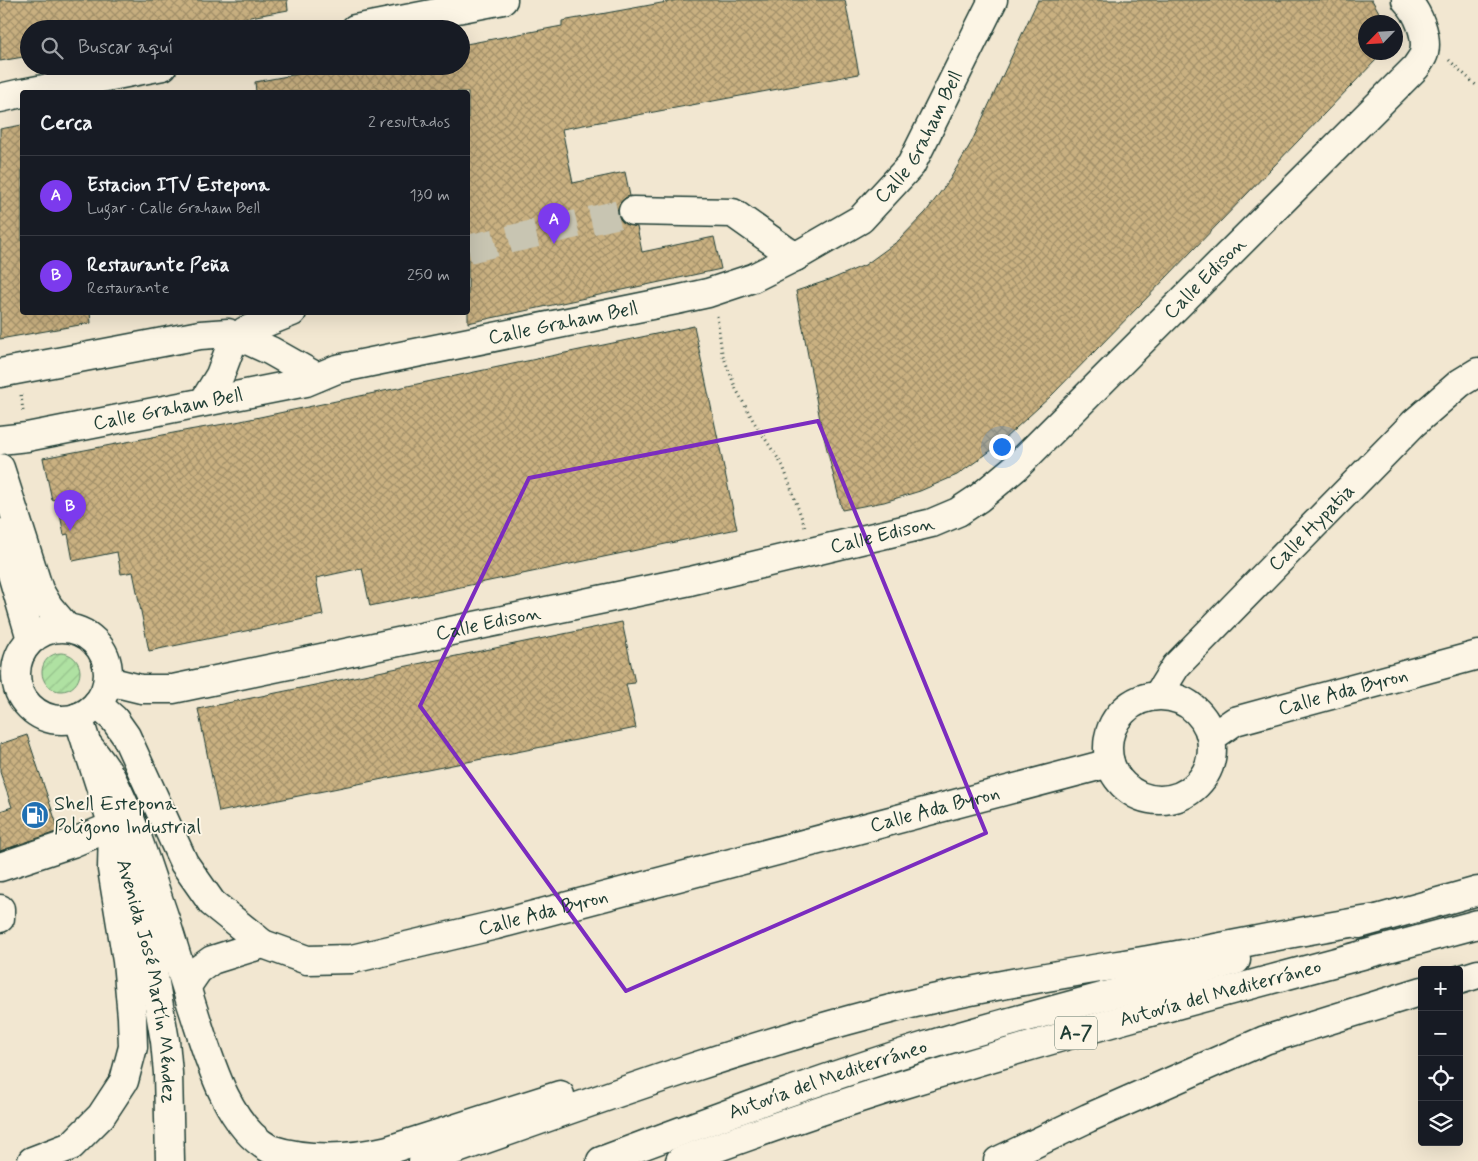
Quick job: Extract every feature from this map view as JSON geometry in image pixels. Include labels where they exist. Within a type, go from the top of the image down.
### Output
[{"type":"main road","points":[[401,20],[503,0]]},
{"type":"main road","name":"Calle Graham Bell","points":[[0,440],[26,437],[306,382],[337,369],[708,293],[753,278],[795,257],[861,219],[911,165],[993,0]]},
{"type":"main road","points":[[1406,0],[1418,18],[1424,36],[1424,53]]},
{"type":"main road","name":"Calle Edison","points":[[94,701],[141,689],[173,689],[690,581],[932,523],[958,512],[979,498],[1015,468],[1416,67],[1424,53]]},
{"type":"main road","points":[[38,90],[116,75]]},
{"type":"main road","points":[[0,98],[20,94]]},
{"type":"main road","points":[[633,211],[732,213],[795,257]]},
{"type":"main road","points":[[9,371],[200,335],[237,331],[282,315]]},
{"type":"main road","points":[[237,331],[317,377]]},
{"type":"main road","points":[[204,401],[220,375],[237,331]]},
{"type":"main road","name":"Calle Hypatia","points":[[1158,695],[1176,666],[1414,423],[1460,383],[1478,372]]},
{"type":"main road","points":[[0,468],[39,590],[49,607],[66,627]]},
{"type":"main road","points":[[0,533],[28,626],[30,639]]},
{"type":"main road","points":[[66,627],[80,631],[93,640],[102,652],[107,666],[94,701],[64,720],[38,713],[27,704],[19,692],[16,679],[6,665],[21,651],[30,639],[41,632],[53,628],[66,627]]},
{"type":"main road","name":"Calle Ada Byron","points":[[1212,737],[1235,721],[1478,655]]},
{"type":"main road","points":[[1158,695],[1177,698],[1193,706],[1205,720],[1212,737],[1213,755],[1208,772],[1197,787],[1182,797],[1164,801],[1147,799],[1130,792],[1118,779],[1110,763],[1108,747],[1110,731],[1118,717],[1129,706],[1143,698],[1158,695]]},
{"type":"main road","name":"Avenida José Martín Méndez","points":[[94,701],[87,744],[113,826],[151,960],[160,1005],[168,1073],[170,1158]]},
{"type":"main road","name":"Calle Ada Byron","points":[[94,701],[114,719],[126,736],[184,863],[212,904],[264,944],[307,960],[352,958],[496,925],[1110,763]]},
{"type":"main road","points":[[87,744],[112,779],[126,812],[165,919],[213,1071],[229,1104],[248,1131],[269,1148],[292,1158],[326,1161],[363,1156],[388,1150],[578,1089],[622,1078],[708,1063]]},
{"type":"main road","points":[[0,867],[72,843],[113,826],[112,869],[127,961],[133,1048],[124,1080],[101,1116],[71,1146],[32,1161]]},
{"type":"main road","name":"Autovía del Mediterráneo","points":[[600,1161],[711,1120],[925,1046],[1478,891]]},
{"type":"main road","points":[[0,909],[0,918]]},
{"type":"main road","name":"Autovía del Mediterráneo","points":[[708,1063],[877,1012],[1003,984],[1332,925],[1376,919]]},
{"type":"main road","name":"Autovía del Mediterráneo","points":[[680,1161],[901,1085],[1100,1026],[1478,924]]},
{"type":"main road","points":[[186,986],[198,970],[212,960],[264,944]]},
{"type":"main road","points":[[1463,979],[1478,974]]},
{"type":"main road","points":[[998,1161],[1088,1118],[1265,1040],[1418,992]]},
{"type":"main road","points":[[423,1161],[708,1063]]},
{"type":"path","points":[[1424,53],[1444,56],[1478,87]]},
{"type":"path","points":[[708,293],[716,312],[722,353],[736,390],[754,422],[783,466],[802,514],[811,552]]},
{"type":"path","points":[[9,371],[26,437]]},
{"type":"highlighted area","points":[[818,421],[986,833],[626,991],[420,706],[529,478]]},
{"type":"green space","points":[[61,653],[75,658],[80,672],[75,686],[61,691],[47,686],[42,672],[47,658]]},
{"type":"building","points":[[0,0],[287,0],[288,10],[235,20],[20,20],[20,58],[0,61]]},
{"type":"building","points":[[678,0],[845,0],[859,74],[562,129],[573,183],[625,172],[630,196],[620,203],[617,211],[620,219],[625,224],[637,227],[642,252],[714,237],[721,269],[468,323],[468,315],[470,315],[470,90],[256,90],[255,82],[293,75],[470,75],[470,43],[562,26],[562,21]]},
{"type":"building","points":[[1038,0],[1372,0],[1380,14],[1358,15],[1358,60],[1376,60],[1051,396],[992,450],[957,475],[920,491],[884,502],[842,510],[821,425],[796,291],[865,265],[898,241],[926,212],[950,179],[971,143]]},
{"type":"building","points":[[20,125],[20,315],[90,315],[91,323],[0,339],[0,129]]},
{"type":"building","points":[[694,326],[737,529],[370,606],[362,568],[316,578],[323,615],[149,651],[133,572],[121,574],[117,552],[73,561],[68,534],[64,535],[57,499],[52,500],[43,458],[236,422]]},
{"type":"building","points":[[622,622],[635,683],[626,684],[636,728],[219,812],[198,709]]},
{"type":"building","points":[[27,735],[59,831],[0,851],[0,811],[12,807],[0,772],[0,744]]},
{"type":"tunnel","points":[[470,249],[633,211]]},
{"type":"place","name":"Estacion ITV Estepona","points":[[554,244]]},
{"type":"place","name":"Restaurante Peña","points":[[70,531]]},
{"type":"place","name":"Shell Estepona Poligono Industrial","points":[[35,815]]}]
